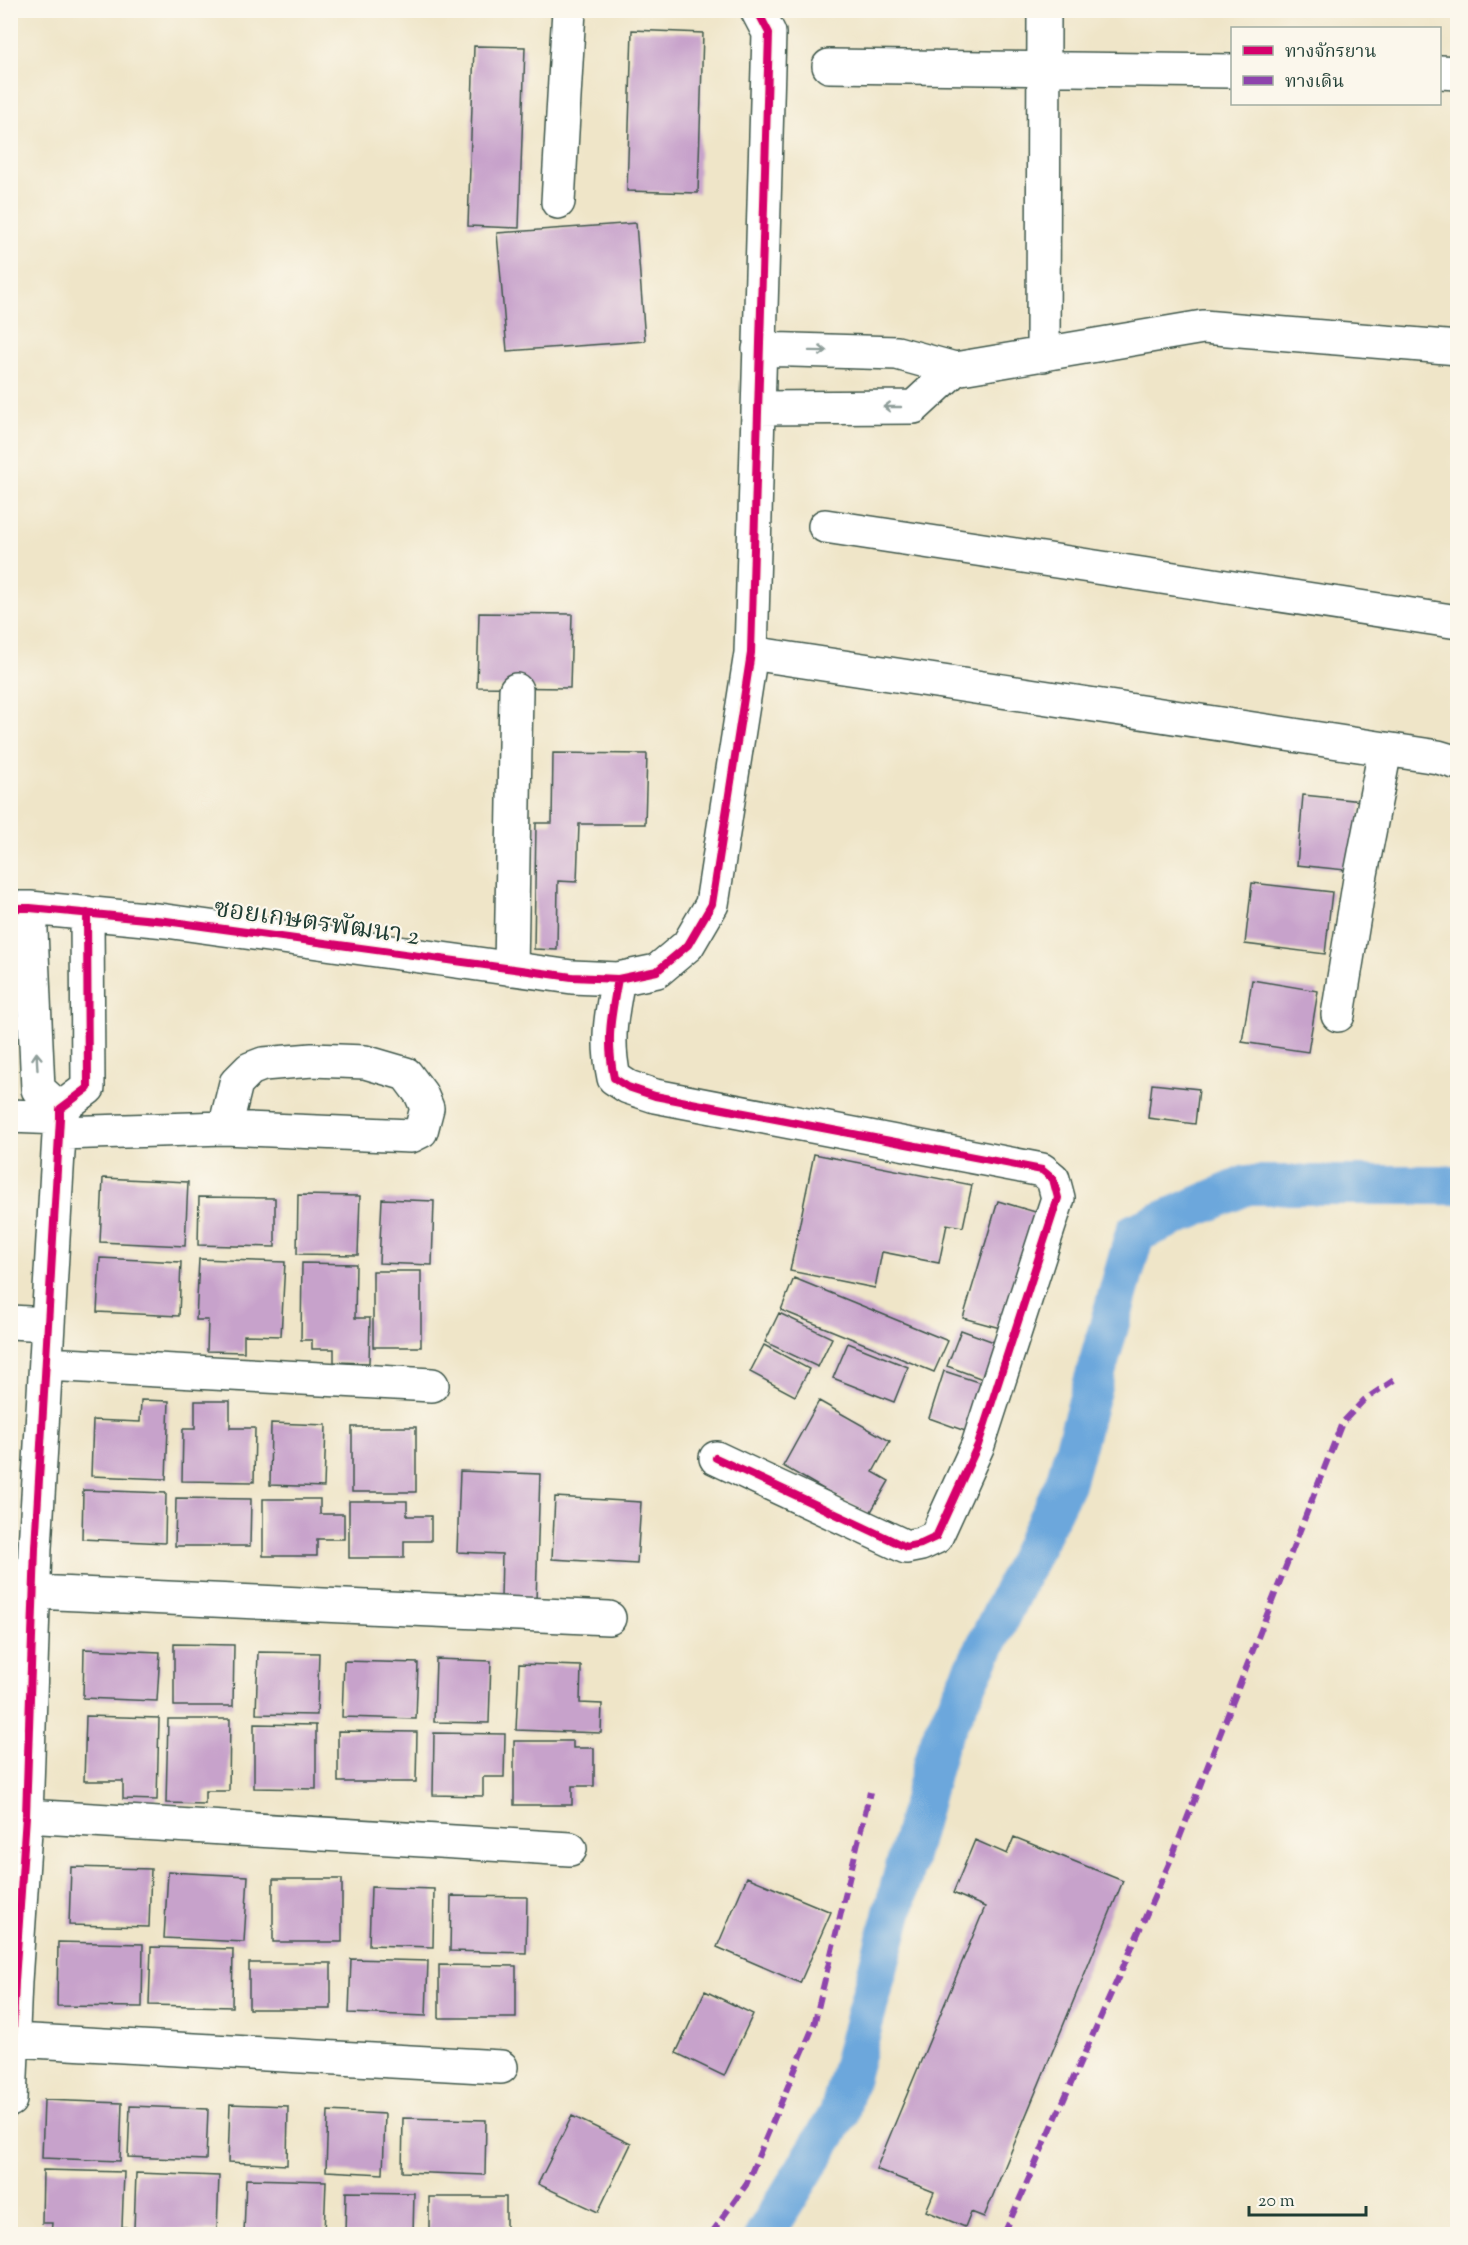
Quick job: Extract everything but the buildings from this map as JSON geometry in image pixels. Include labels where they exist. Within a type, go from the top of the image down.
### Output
[{"type":"street","points":[[558,202],[569,10]]},
{"type":"street","name":"ซอยเกษตรพัฒนา 2","points":[[20,908],[166,921],[572,977],[618,979],[657,971],[688,945],[712,904],[751,653],[769,33],[757,10]]},
{"type":"street","points":[[1043,355],[1044,10]]},
{"type":"street","points":[[829,66],[1231,71]]},
{"type":"street","points":[[1441,72],[1458,73]]},
{"type":"street","points":[[759,349],[897,353],[955,369],[1203,327],[1458,348]]},
{"type":"street","points":[[758,408],[914,407],[955,369]]},
{"type":"street","points":[[825,526],[1458,622]]},
{"type":"street","points":[[751,653],[1272,730],[1438,757],[1458,763]]},
{"type":"street","points":[[511,969],[516,690]]},
{"type":"street","points":[[1338,1015],[1360,879],[1385,750]]},
{"type":"street","points":[[20,908],[38,1089],[60,1120]]},
{"type":"street","points":[[10,2100],[14,2040],[13,1981],[26,1816],[19,1765],[34,1592],[23,1547],[47,1364],[60,1120],[88,1088],[87,914]]},
{"type":"street","points":[[618,979],[609,1028],[609,1055],[614,1078],[628,1087],[655,1096],[1042,1170],[1053,1179],[1058,1198],[978,1445],[936,1537],[921,1544],[906,1547],[716,1458]]},
{"type":"street","points":[[10,1116],[60,1120],[225,1128],[411,1137],[421,1131],[427,1108],[421,1094],[405,1074],[365,1062],[312,1060],[263,1064],[250,1069],[236,1083],[225,1128]]},
{"type":"street","points":[[10,1322],[48,1324]]},
{"type":"street","points":[[47,1364],[432,1385]]},
{"type":"street","points":[[34,1592],[609,1618]]},
{"type":"street","points":[[26,1816],[570,1850]]},
{"type":"street","points":[[14,2040],[501,2067]]},
{"type":"waterway","points":[[765,2234],[839,2114],[938,1744],[1065,1483],[1135,1233],[1247,1185],[1458,1185]]},
{"type":"marked path","points":[[1004,2234],[1172,1857],[1342,1423],[1364,1400],[1394,1380]]},
{"type":"marked path","points":[[711,2234],[746,2185],[814,2025],[870,1792]]},
{"type":"cycle path","points":[[10,908],[166,921],[572,977],[618,979],[657,971],[688,945],[712,904],[751,653],[769,33],[757,10]]},
{"type":"cycle path","points":[[10,2100],[26,1816],[35,1548],[60,1109],[88,1088],[87,913]]},
{"type":"cycle path","points":[[618,979],[612,1017],[610,1052],[614,1078],[628,1087],[655,1096],[1042,1170],[1053,1179],[1058,1198],[978,1445],[936,1537],[921,1544],[906,1547],[716,1458]]}]
